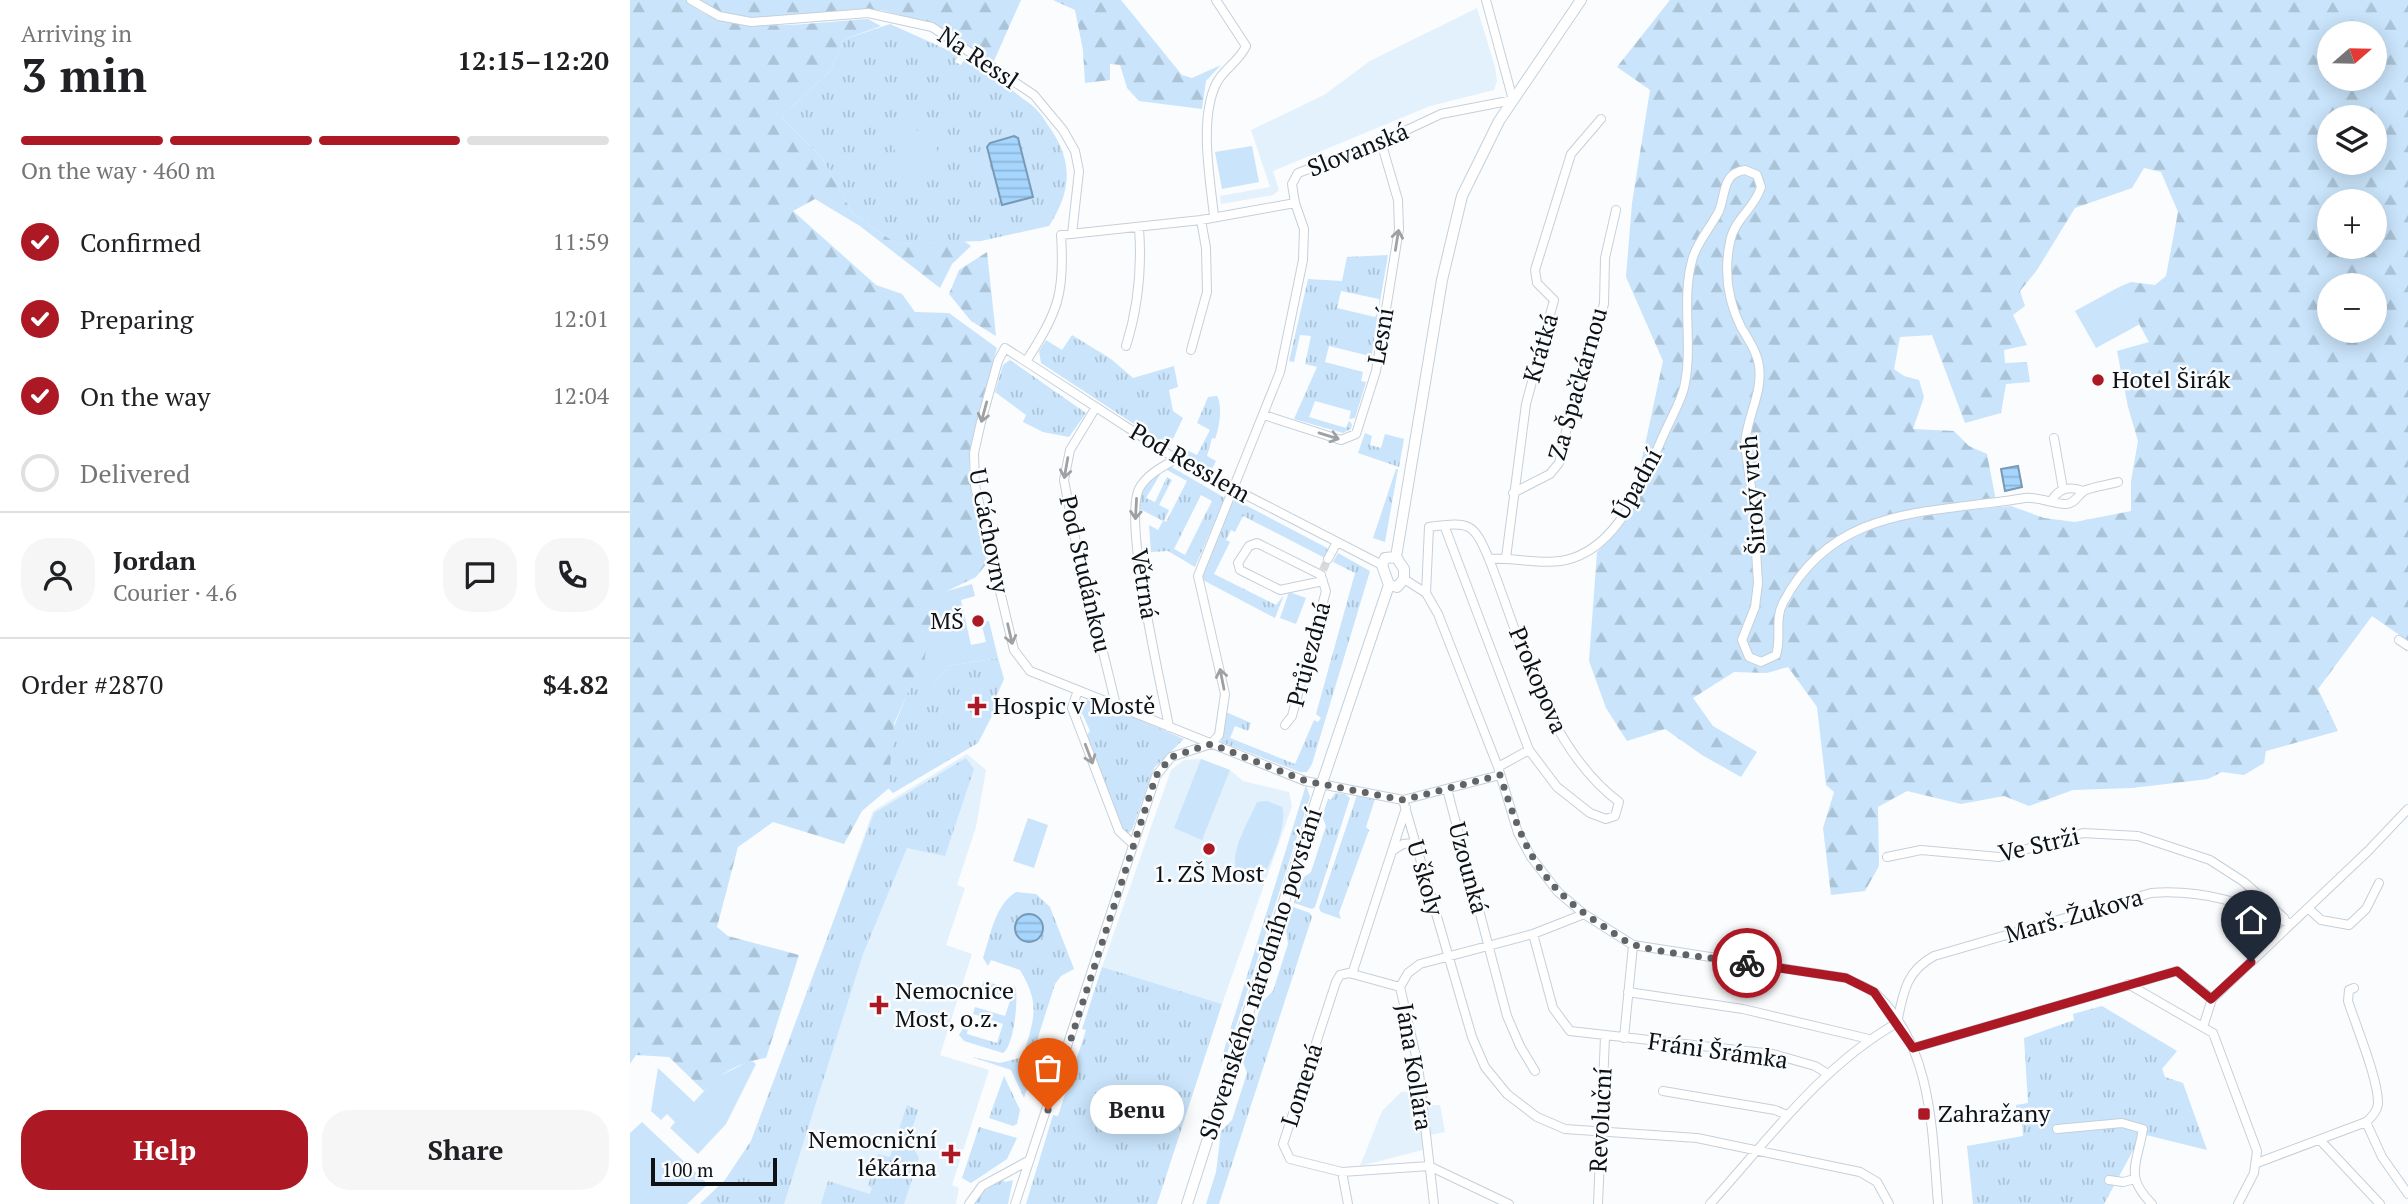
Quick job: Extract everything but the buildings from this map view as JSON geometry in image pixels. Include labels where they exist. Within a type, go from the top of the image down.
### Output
[{"type":"street","name":"Na Ressl","points":[[691,0],[719,16],[751,22],[868,13],[932,27],[1034,96],[1063,130],[1075,151],[1079,172],[1072,234]]},
{"type":"street","points":[[1214,216],[1207,129],[1215,85],[1242,55],[1246,46],[1216,0]]},
{"type":"street","points":[[1486,0],[1513,100]]},
{"type":"street","points":[[1405,579],[1404,569],[1396,557],[1442,279],[1457,212],[1481,152],[1581,0]]},
{"type":"street","name":"Slovanská","points":[[1027,360],[1059,304],[1063,273],[1061,235],[1201,220],[1295,203],[1293,184],[1298,173],[1381,142],[1441,114],[1513,100]]},
{"type":"street","name":"Krátká","points":[[1506,558],[1526,404],[1554,300],[1537,283],[1535,270],[1571,154],[1601,119]]},
{"type":"street","name":"Lesní","points":[[1264,415],[1341,440],[1356,434],[1376,371],[1399,229],[1398,200],[1381,142]]},
{"type":"street","name":"Široký vrch","points":[[1688,353],[1685,316],[1693,259],[1702,234],[1718,214],[1730,176],[1749,170],[1759,178],[1761,187],[1753,204],[1736,225],[1730,242],[1727,277],[1730,299],[1759,367],[1758,395],[1745,432],[1758,583],[1755,607],[1742,640],[1752,660],[1761,662],[1776,655],[1783,604],[1814,560],[1840,537],[1861,526],[1916,513],[2008,503],[2028,497],[2043,501],[2052,499],[2062,505],[2073,503],[2083,491]]},
{"type":"street","points":[[1015,1204],[1156,776],[1171,757],[1211,744],[1219,735],[1225,694],[1198,576],[1235,490],[1280,372],[1303,260],[1304,229],[1295,203]]},
{"type":"street","name":"Za Špačkárnou","points":[[1513,493],[1550,474],[1559,463],[1571,409],[1604,304],[1605,258],[1616,210]]},
{"type":"street","points":[[1191,350],[1207,292],[1201,220]]},
{"type":"street","points":[[1126,345],[1132,326],[1141,259],[1139,228]]},
{"type":"street","name":"Pod Resslem","points":[[1005,348],[1176,459],[1382,565]]},
{"type":"street","name":"U Cáchovny","points":[[1005,348],[998,361],[974,453],[975,486],[1014,650],[1019,661],[1030,671],[1078,690]]},
{"type":"street","name":"Úpadní","points":[[1489,559],[1560,562],[1576,557],[1599,542],[1616,524],[1641,483],[1683,391],[1688,353]]},
{"type":"street","name":"Pod Studánkou","points":[[1096,407],[1070,450],[1064,480],[1075,538],[1116,705]]},
{"type":"street","points":[[2052,499],[2063,489],[2054,438]]},
{"type":"street","name":"Větrná","points":[[1169,727],[1137,551],[1134,504],[1140,487],[1153,473],[1176,459]]},
{"type":"street","name":"Široký vrch","points":[[2063,489],[2075,488],[2083,491],[2118,482]]},
{"type":"street","name":"Prokopova","points":[[1463,523],[1471,526],[1479,535],[1551,718],[1569,748],[1602,789],[1619,802],[1615,816],[1606,819],[1590,813],[1557,787],[1529,750],[1444,525],[1463,523]]},
{"type":"street","points":[[1426,593],[1429,527],[1444,525]]},
{"type":"street","points":[[1328,559],[1336,542]]},
{"type":"street","name":"Průjezdná","points":[[1284,725],[1292,716],[1323,603],[1326,590],[1322,575],[1257,543],[1249,546],[1238,563],[1240,570],[1280,590],[1322,575]]},
{"type":"street","points":[[1396,557],[1385,558],[1382,565],[1389,585],[1396,587],[1405,579]]},
{"type":"street","points":[[1405,579],[1426,593],[1438,614],[1499,771],[1518,833],[1549,883],[1584,914],[1633,944],[1846,978],[1874,992],[1913,1048],[1930,1114],[1937,1204]]},
{"type":"street","name":"Slovenského národního povstání","points":[[1188,1204],[1322,783],[1389,585]]},
{"type":"street","points":[[2399,640],[2408,646]]},
{"type":"street","points":[[1133,844],[1119,831],[1072,708],[1078,690],[1306,781],[1404,804],[1392,851],[1352,974],[1400,987]]},
{"type":"street","name":"Prokopova","points":[[1404,804],[1499,771],[1529,750]]},
{"type":"street","name":"Uzounká","points":[[1447,789],[1507,1016],[1535,1071]]},
{"type":"street","name":"U školy","points":[[1404,804],[1472,1037],[1485,1067],[1507,1094],[1538,1116],[1565,1129],[1697,1138],[1860,1172],[1877,1182],[1889,1204]]},
{"type":"street","points":[[2203,1027],[2211,999],[2308,908],[2408,808]]},
{"type":"street","name":"Ve Strži","points":[[1887,858],[1921,850],[1999,857],[2083,833],[2138,836],[2210,860],[2244,882],[2291,924]]},
{"type":"street","points":[[1392,851],[1403,844],[1415,843]]},
{"type":"street","points":[[2308,908],[2321,920],[2349,925],[2366,909],[2379,883]]},
{"type":"street","name":"Marš. Žukova","points":[[1897,1023],[1904,987],[1916,966],[1934,956],[2151,893],[2188,892],[2226,899],[2254,907],[2291,924]]},
{"type":"street","name":"Jána Kollára","points":[[1434,1204],[1418,1065],[1400,987],[1408,973],[1420,964],[1533,934],[1584,914]]},
{"type":"street","name":"Fráni Šrámka","points":[[1533,934],[1553,1009],[1570,1031],[1773,1054],[1815,1066],[1828,1074]]},
{"type":"street","points":[[1625,1038],[1633,944]]},
{"type":"street","points":[[1913,1048],[2177,971],[2211,999]]},
{"type":"street","name":"Lomená","points":[[1352,974],[1340,975],[1336,982],[1283,1144],[1290,1158],[1342,1172],[1429,1166]]},
{"type":"street","points":[[2128,984],[2213,1033],[2257,1151],[2257,1163],[2238,1204]]},
{"type":"street","points":[[2257,1163],[2366,1122],[2374,1115],[2378,1105],[2376,1088],[2348,1002],[2349,990],[2354,988]]},
{"type":"street","points":[[1628,992],[1743,1009],[1869,1039]]},
{"type":"street","points":[[1710,1204],[1787,1115],[1828,1074],[1869,1039],[1897,1023]]},
{"type":"street","name":"Revoluční","points":[[1598,1204],[1605,1037]]},
{"type":"street","points":[[1662,1091],[1775,1110],[1787,1115]]},
{"type":"street","points":[[2366,1122],[2382,1157],[2408,1194]]},
{"type":"street","points":[[2057,1129],[2122,1123],[2143,1129],[2134,1179],[2136,1188],[2152,1204]]},
{"type":"street","points":[[2319,1140],[2380,1204]]},
{"type":"street","points":[[969,1204],[982,1186],[1028,1161]]},
{"type":"street","points":[[1429,1166],[1509,1204]]},
{"type":"street","points":[[1342,1172],[1349,1204]]},
{"type":"street","points":[[2109,1180],[2123,1182],[2134,1179]]},
{"type":"shaded area","points":[[1477,8],[1495,67],[1497,81],[1494,90],[1430,106],[1273,171],[1279,190],[1273,195],[1221,204],[1220,196],[1270,187],[1251,130],[1324,95],[1370,61]]},
{"type":"shaded area","name":"Nemocnice Most, o.z.","points":[[967,754],[986,770],[976,827],[957,885],[965,888],[946,945],[972,954],[940,1055],[989,1070],[952,1185],[959,1188],[956,1204],[700,1204],[725,1180],[751,1141],[773,1089],[873,811]]},
{"type":"shaded area","name":"1. ZŠ Most","points":[[1201,759],[1230,770],[1243,781],[1289,792],[1292,806],[1222,1004],[1102,967],[1171,770],[1184,760]]},
{"type":"shaded area","points":[[1424,1091],[1428,1105],[1440,1105],[1445,1132],[1430,1135],[1430,1148],[1360,1166],[1382,1111],[1401,1092]]},
{"type":"green space","points":[[630,0],[686,0],[702,12],[723,20],[746,24],[798,24],[868,19],[881,26],[845,39],[830,71],[781,117],[822,158],[853,214],[897,244],[964,241],[971,246],[952,264],[940,288],[860,226],[815,199],[793,211],[876,285],[902,294],[915,312],[949,313],[997,348],[970,449],[969,480],[987,563],[976,577],[947,591],[923,671],[918,669],[894,724],[888,789],[862,811],[844,844],[773,822],[738,847],[717,927],[728,936],[799,955],[766,1058],[732,1069],[704,1091],[669,1057],[636,1055],[630,1064]]},
{"type":"green space","points":[[696,0],[1021,0],[993,63],[930,23],[881,10],[752,21],[720,14]]},
{"type":"green space","points":[[1053,0],[1121,0],[1182,75],[1192,78],[1221,65],[1206,81],[1202,109],[1139,101],[1127,88],[1120,65],[1110,64],[1110,80],[1085,83],[1083,50],[1075,10]]},
{"type":"green space","points":[[1670,0],[2408,0],[2408,641],[2372,616],[2318,689],[2338,731],[2266,751],[2264,763],[2244,775],[2222,772],[2208,779],[2132,788],[2073,790],[2029,806],[2004,796],[1961,804],[1907,791],[1878,807],[1879,866],[1865,891],[1831,895],[1823,828],[1834,792],[1826,785],[1817,707],[1788,667],[1767,673],[1734,672],[1693,698],[1713,726],[1757,752],[1741,777],[1702,755],[1665,729],[1627,741],[1606,708],[1589,661],[1597,552],[1619,530],[1636,505],[1640,468],[1663,361],[1626,277],[1632,203],[1650,90],[1617,67]],"holes":[[[2144,168],[2161,172],[2178,212],[2166,276],[2155,285],[2131,282],[2119,287],[2149,342],[2117,351],[2138,441],[2131,481],[2131,511],[2075,522],[2044,518],[2011,506],[1958,511],[1996,501],[1987,454],[1969,446],[1954,431],[1913,429],[1924,397],[1919,380],[1904,376],[1894,369],[1900,337],[1932,335],[1965,423],[2001,413],[2006,384],[2030,382],[2027,362],[2005,363],[2004,350],[2027,345],[2013,315],[2025,306],[2020,291],[2037,270],[2075,208],[2132,188]]]},
{"type":"green space","points":[[890,24],[959,55],[955,62],[961,65],[965,58],[1006,79],[1015,92],[1040,114],[1059,143],[1067,179],[1061,202],[1049,226],[981,241],[897,244],[853,214],[822,158],[781,117],[830,71],[845,39]]},
{"type":"green space","points":[[914,124],[917,131],[931,127],[942,169],[903,179],[891,137],[903,134],[901,127]]},
{"type":"green space","points":[[1252,146],[1259,182],[1222,189],[1215,152]]},
{"type":"green space","points":[[987,252],[996,336],[971,321],[949,294],[959,270]]},
{"type":"green space","points":[[1388,255],[1379,307],[1379,299],[1341,291],[1337,308],[1375,317],[1378,311],[1371,361],[1365,362],[1366,355],[1329,346],[1325,362],[1363,372],[1361,381],[1366,382],[1355,418],[1349,419],[1351,411],[1315,401],[1309,417],[1346,428],[1349,421],[1352,424],[1351,429],[1343,433],[1294,419],[1317,367],[1305,364],[1311,336],[1300,335],[1294,362],[1289,361],[1308,279],[1342,281],[1347,257]]},
{"type":"green space","points":[[2119,287],[2140,324],[2096,348],[2075,311]]},
{"type":"green space","points":[[1072,335],[1111,359],[1133,378],[1174,366],[1178,387],[1169,390],[1173,411],[1183,418],[1169,447],[1041,363],[1039,351],[1046,340],[1062,350]]},
{"type":"green space","points":[[1010,360],[1086,413],[1069,437],[1043,432],[1023,422],[1026,415],[995,392],[1003,365]]},
{"type":"green space","points":[[1217,396],[1220,405],[1219,424],[1207,456],[1216,461],[1212,469],[1185,455],[1187,450],[1197,455],[1210,430],[1197,423],[1208,397]]},
{"type":"green space","points":[[1365,433],[1372,436],[1370,445],[1381,448],[1385,434],[1404,439],[1399,467],[1358,453]]},
{"type":"green space","points":[[1170,466],[1225,498],[1195,567],[1168,551],[1151,552],[1149,525],[1158,530],[1163,521],[1138,508],[1145,488],[1163,470]],"holes":[[[1167,470],[1187,481],[1166,522],[1164,521],[1169,510],[1159,505],[1172,480],[1167,477],[1155,502],[1146,498],[1161,473]],[[1201,495],[1212,501],[1185,555],[1174,549]]]},
{"type":"green space","points":[[1398,469],[1385,542],[1373,538]]},
{"type":"green space","points":[[1234,499],[1329,549],[1325,558],[1243,516],[1235,532],[1231,530],[1226,540],[1230,542],[1214,574],[1276,605],[1284,595],[1275,618],[1201,579],[1208,555]]},
{"type":"green space","points":[[1338,553],[1370,571],[1312,764],[1307,772],[1300,772],[1221,742],[1226,712],[1251,723],[1248,731],[1235,726],[1230,738],[1295,764],[1314,720],[1318,722],[1321,718],[1316,714],[1355,573],[1333,562]]},
{"type":"green space","points":[[972,584],[975,596],[961,600],[971,645],[986,642],[981,622],[989,621],[998,658],[948,666],[934,684],[911,684],[918,669],[923,670],[928,637],[947,591]]},
{"type":"green space","points":[[1289,592],[1306,598],[1296,624],[1280,618]]},
{"type":"green space","points":[[998,658],[1004,679],[993,704],[994,712],[978,743],[893,793],[886,786],[893,729],[911,684],[934,684],[948,666]]},
{"type":"green space","points":[[1091,699],[1184,739],[1154,768],[1132,830],[1128,834],[1123,830],[1085,738],[1090,731],[1083,715],[1076,711],[1078,704]]},
{"type":"green space","points":[[966,758],[974,769],[945,856],[907,848],[863,954],[784,1204],[700,1204],[725,1180],[751,1141],[874,813]]},
{"type":"green space","points":[[1201,759],[1230,770],[1202,840],[1174,828]]},
{"type":"green space","points":[[1306,785],[1310,797],[1226,1057],[1220,1063]]},
{"type":"green space","points":[[1335,793],[1345,794],[1350,798],[1315,907],[1312,909],[1294,903],[1304,877],[1311,872],[1326,826],[1322,816],[1328,799],[1331,800]]},
{"type":"green space","points":[[1357,795],[1375,799],[1366,827],[1369,830],[1339,913],[1341,919],[1321,912],[1319,908]]},
{"type":"green space","points":[[1267,801],[1282,807],[1283,822],[1278,842],[1263,874],[1253,880],[1242,880],[1235,862],[1239,842],[1257,802]]},
{"type":"green space","points":[[1028,818],[1048,825],[1034,868],[1013,861]]},
{"type":"green space","points":[[1016,892],[1036,894],[1050,907],[1074,969],[1061,976],[1055,984],[1023,1084],[1028,1086],[1024,1098],[1011,1070],[972,1057],[1000,1063],[1023,1057],[1030,1032],[1033,1003],[1027,982],[1020,970],[991,960],[988,966],[983,958],[998,913]]},
{"type":"green space","points":[[1293,907],[1310,913],[1312,917],[1219,1204],[1206,1204],[1216,1172],[1221,1131],[1232,1120],[1247,1073],[1243,1062],[1262,1002],[1273,991],[1288,944],[1286,930]]},
{"type":"green space","points":[[1102,967],[1222,1004],[1157,1204],[1026,1204],[1053,1115],[1058,1116],[1086,1030],[1082,1029]]},
{"type":"green space","points":[[984,981],[1014,990],[1015,986],[1015,1021],[1007,1049],[1003,1053],[964,1041],[959,1035],[964,1027],[968,1027],[967,1034],[997,1043],[1003,1024],[973,1014],[975,1007],[1005,1016],[1011,998],[981,988]]},
{"type":"green space","points":[[2102,1006],[2177,1051],[2162,1069],[2165,1077],[2183,1083],[2207,1150],[2142,1134],[2104,1204],[1973,1204],[1967,1146],[2023,1136],[2021,1114],[2016,1113],[2016,1105],[2028,1103],[2024,1038],[2074,1020],[2073,1014]]},
{"type":"green space","points":[[751,1060],[756,1064],[726,1124],[698,1154],[670,1128],[675,1122],[667,1114],[661,1120],[651,1111],[658,1068],[694,1102],[716,1078]]},
{"type":"green space","points":[[1004,1076],[1020,1110],[1017,1124],[1013,1126],[989,1118]]},
{"type":"green space","points":[[907,1105],[918,1110],[909,1139],[919,1158],[904,1204],[821,1204],[828,1181],[870,1194],[872,1188],[868,1186],[878,1154],[890,1157]]},
{"type":"green space","points":[[642,1122],[708,1184],[687,1204],[630,1204],[630,1133]]},
{"type":"green space","points":[[979,1127],[1017,1138],[1007,1159],[971,1183],[962,1178]]},
{"type":"green space","points":[[1002,1179],[1005,1182],[1013,1180],[1008,1204],[974,1204],[983,1192]]},
{"type":"water","points":[[1014,136],[1018,138],[1033,197],[1002,205],[987,147],[990,143]]},
{"type":"water","points":[[2018,466],[2022,487],[2005,491],[2001,469]]},
{"type":"water","points":[[1029,914],[1039,918],[1043,928],[1039,938],[1029,942],[1019,938],[1015,928],[1019,918]]},
{"type":"tunnel","points":[[1323,570],[1328,559]]},
{"type":"way so far","points":[[1048,1110],[1156,776],[1171,757],[1190,748],[1211,744],[1306,781],[1403,800],[1500,775],[1518,833],[1531,857],[1549,883],[1584,914],[1633,944],[1747,963]]},
{"type":"place","name":"Hotel Širák","points":[[2098,380]]},
{"type":"place","name":"MŠ","points":[[978,621]]},
{"type":"place","name":"Hospic v Mostě","points":[[977,706]]},
{"type":"place","name":"1. ZŠ Most","points":[[1209,849]]},
{"type":"place","name":"Nemocnice Most, o.z.","points":[[879,1005]]},
{"type":"place","name":"Benu","points":[[1048,1110]]},
{"type":"place","name":"Zahražany","points":[[1924,1114]]},
{"type":"place","name":"Nemocniční lékárna","points":[[951,1154]]},
{"type":"route","points":[[1747,963],[1846,978],[1874,992],[1913,1048],[2177,971],[2211,999],[2251,962]]}]
